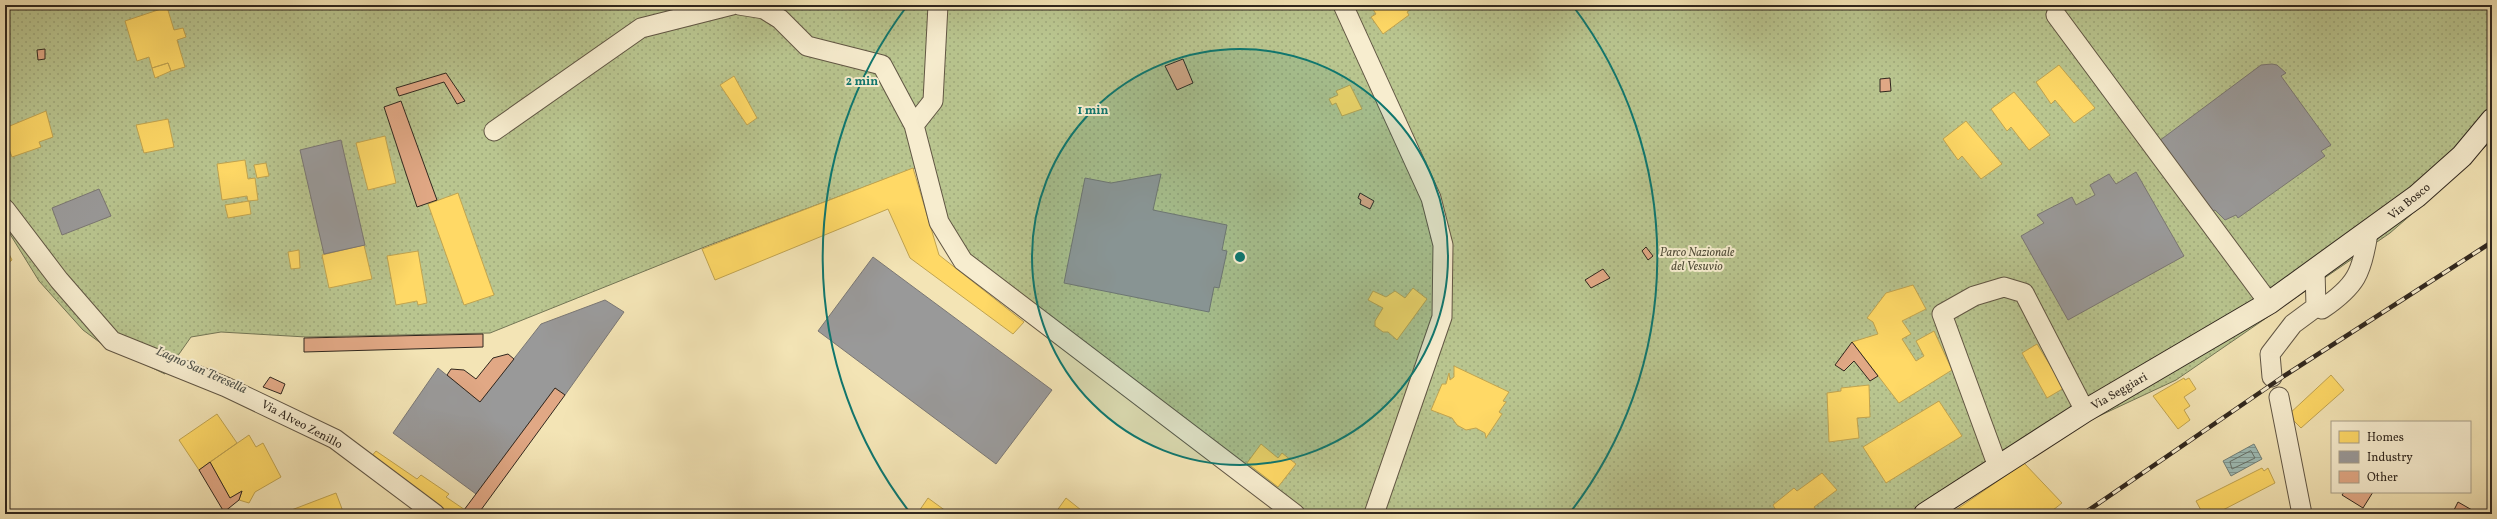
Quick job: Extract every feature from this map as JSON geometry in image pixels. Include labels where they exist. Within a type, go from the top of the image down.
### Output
[{"type":"main road","name":"Via Bosco","points":[[2315,270],[2417,196],[2462,156],[2492,120]]},
{"type":"main road","name":"Via Seggiari","points":[[1924,514],[2085,411],[2269,303],[2315,270]]},
{"type":"street","points":[[494,131],[641,28],[732,5]]},
{"type":"street","points":[[739,5],[764,9],[769,12],[780,19],[807,46],[882,65],[914,125],[939,222],[963,261],[1295,514]]},
{"type":"street","points":[[914,125],[933,101],[938,5]]},
{"type":"street","points":[[1343,5],[1431,198],[1443,245],[1442,317],[1374,514]]},
{"type":"street","points":[[2056,15],[2269,303]]},
{"type":"street","name":"Via Alveo Zenillo","points":[[5,209],[59,280],[112,341],[226,387],[334,439],[435,514]]},
{"type":"street","points":[[2316,307],[2322,309],[2340,297],[2358,275],[2363,264],[2368,233]]},
{"type":"street","points":[[2315,270],[2316,307]]},
{"type":"street","points":[[1998,467],[1942,314],[1974,296],[2004,287],[2024,293],[2085,411]]},
{"type":"street","points":[[2272,377],[2270,354],[2293,324],[2316,307]]},
{"type":"street","points":[[2278,397],[2302,514]]},
{"type":"green space","name":"Parco Nazionale del Vesuvio","points":[[5,5],[2492,5],[2492,140],[2459,173],[2390,233],[2176,380],[2084,423],[1943,514],[1296,514],[971,269],[923,165],[707,246],[490,333],[306,337],[221,332],[191,337],[165,374],[102,344],[83,330],[39,281],[5,226]]},
{"type":"water","points":[[2254,444],[2262,459],[2231,476],[2223,461]]},
{"type":"building: Homes","points":[[1370,5],[1417,5],[1407,12],[1409,15],[1383,34],[1371,17],[1376,14]]},
{"type":"building: Homes","points":[[167,7],[174,30],[183,28],[186,37],[177,40],[185,67],[171,71],[168,63],[152,68],[149,57],[137,61],[125,21]]},
{"type":"building: Homes","points":[[168,63],[171,71],[155,78],[152,68]]},
{"type":"building: Homes","points":[[2059,65],[2095,108],[2074,123],[2055,100],[2051,104],[2036,82]]},
{"type":"building: Homes","points":[[734,76],[757,118],[747,125],[720,85]]},
{"type":"building: Homes","points":[[1350,85],[1362,109],[1342,116],[1336,103],[1332,105],[1329,99],[1338,95],[1336,91]]},
{"type":"building: Homes","points":[[2014,92],[2050,135],[2029,150],[2011,127],[2007,131],[1991,109]]},
{"type":"building: Homes","points":[[46,111],[53,137],[39,142],[41,147],[12,157],[5,138],[5,128]]},
{"type":"building: Homes","points":[[168,119],[174,147],[144,153],[136,125]]},
{"type":"building: Homes","points":[[1966,121],[2002,164],[1981,179],[1962,156],[1958,160],[1943,139]]},
{"type":"building: Homes","points":[[385,136],[396,183],[368,190],[356,143]]},
{"type":"building: Homes","points":[[245,160],[248,179],[255,178],[258,200],[248,201],[247,196],[222,200],[217,164]]},
{"type":"building: Homes","points":[[266,163],[269,176],[257,178],[254,165]]},
{"type":"building: Homes","points":[[913,168],[939,255],[1024,322],[1013,334],[910,258],[888,209],[715,280],[702,249]]},
{"type":"building: Homes","points":[[458,193],[494,295],[464,305],[428,204]]},
{"type":"building: Homes","points":[[249,201],[251,214],[228,218],[225,205]]},
{"type":"building: Homes","points":[[364,245],[372,279],[329,288],[322,255]]},
{"type":"building: Homes","points":[[5,246],[12,260],[5,266]]},
{"type":"building: Homes","points":[[299,250],[300,268],[291,269],[288,252]]},
{"type":"building: Homes","points":[[418,251],[427,303],[418,305],[417,301],[396,305],[387,256]]},
{"type":"building: Homes","points":[[1913,285],[1926,309],[1902,321],[1911,334],[1902,339],[1916,361],[1924,356],[1916,341],[1934,331],[1952,370],[1899,403],[1852,342],[1878,334],[1873,322],[1867,318],[1886,293]]},
{"type":"building: Homes","points":[[1413,288],[1427,299],[1397,340],[1388,332],[1383,332],[1375,326],[1375,321],[1383,308],[1368,300],[1373,291],[1386,297],[1395,291],[1405,298]]},
{"type":"building: Homes","points":[[2037,344],[2064,388],[2047,398],[2022,353]]},
{"type":"building: Homes","points":[[1454,366],[1509,392],[1503,401],[1506,402],[1499,412],[1502,414],[1486,438],[1485,433],[1476,428],[1466,430],[1457,425],[1452,418],[1431,410],[1442,384],[1446,384],[1449,373],[1450,380],[1454,377]]},
{"type":"building: Homes","points":[[2331,375],[2344,390],[2301,428],[2288,415]]},
{"type":"building: Homes","points":[[2184,378],[2185,380],[2189,378],[2196,389],[2184,397],[2190,406],[2184,410],[2190,420],[2178,429],[2153,396]]},
{"type":"building: Homes","points":[[1869,385],[1870,417],[1857,418],[1859,438],[1829,442],[1827,393],[1841,391],[1841,388]]},
{"type":"building: Homes","points":[[1939,401],[1962,436],[1886,483],[1863,447]]},
{"type":"building: Homes","points":[[217,414],[237,443],[199,470],[179,440]]},
{"type":"building: Homes","points":[[249,435],[256,447],[263,443],[281,477],[255,492],[249,503],[239,500],[242,491],[230,498],[210,462]]},
{"type":"building: Homes","points":[[1261,444],[1278,458],[1282,453],[1296,464],[1278,487],[1247,463]]},
{"type":"building: Homes","points":[[376,451],[417,479],[421,475],[449,494],[446,497],[471,514],[450,514],[370,458]]},
{"type":"building: Homes","points":[[2024,463],[2062,503],[2048,514],[1950,514]]},
{"type":"building: Homes","points":[[2262,468],[2264,471],[2268,468],[2275,483],[2221,511],[2223,514],[2203,514],[2196,501]]},
{"type":"building: Homes","points":[[1822,473],[1837,490],[1814,507],[1819,514],[1778,514],[1773,505],[1794,488],[1797,491]]},
{"type":"building: Homes","points":[[336,493],[344,514],[281,514]]},
{"type":"building: Homes","points":[[928,498],[950,514],[917,514]]},
{"type":"building: Homes","points":[[1066,498],[1086,514],[1058,514],[1056,512]]},
{"type":"building: Industry","points":[[2261,65],[2277,65],[2286,73],[2281,76],[2331,145],[2321,151],[2325,156],[2238,218],[2236,215],[2225,220],[2215,210],[2207,214],[2155,144]]},
{"type":"building: Industry","points":[[341,140],[365,245],[324,254],[300,150]]},
{"type":"building: Industry","points":[[2136,172],[2184,256],[2068,320],[2021,236],[2044,223],[2037,215],[2072,197],[2076,205],[2095,195],[2090,185],[2109,174],[2116,184]]},
{"type":"building: Industry","points":[[1161,174],[1153,210],[1227,225],[1222,250],[1227,251],[1219,288],[1214,287],[1209,312],[1064,283],[1085,178],[1111,183]]},
{"type":"building: Industry","points":[[99,189],[111,216],[62,235],[52,208]]},
{"type":"building: Industry","points":[[873,257],[1052,390],[996,464],[818,331]]},
{"type":"building: Industry","points":[[605,300],[624,312],[565,395],[555,388],[476,494],[393,433],[438,368],[480,402],[541,324]]},
{"type":"building: Other","points":[[45,49],[45,59],[38,60],[37,50]]},
{"type":"building: Other","points":[[1183,59],[1193,83],[1177,90],[1165,66]]},
{"type":"building: Other","points":[[446,73],[465,101],[457,104],[444,82],[399,96],[396,88]]},
{"type":"building: Other","points":[[1890,78],[1891,91],[1880,92],[1880,79]]},
{"type":"building: Other","points":[[401,101],[437,200],[417,207],[384,107]]},
{"type":"building: Other","points":[[1360,193],[1374,201],[1370,209],[1360,204],[1361,200],[1358,198]]},
{"type":"building: Other","points":[[1646,247],[1653,256],[1648,260],[1642,251]]},
{"type":"building: Other","points":[[1603,269],[1610,278],[1591,288],[1585,280]]},
{"type":"building: Other","points":[[483,334],[483,347],[304,352],[304,338]]},
{"type":"building: Other","points":[[1852,342],[1878,376],[1870,381],[1854,361],[1844,371],[1835,365]]},
{"type":"building: Other","points":[[508,354],[514,359],[480,402],[447,375],[451,369],[464,370],[476,379],[493,358]]},
{"type":"building: Other","points":[[270,377],[285,384],[281,394],[263,387]]},
{"type":"building: Other","points":[[555,388],[565,395],[478,514],[471,514],[464,510]]},
{"type":"building: Other","points":[[210,462],[230,498],[242,491],[239,500],[224,512],[199,470]]},
{"type":"building: Other","points":[[2343,493],[2372,493],[2363,508],[2342,495]]},
{"type":"building: Other","points":[[2458,502],[2472,510],[2470,514],[2452,514]]},
{"type":"railway","points":[[2083,514],[2284,376],[2492,242]]},
{"type":"water label","name":"Lagno San Teresella","points":[[202,369]]}]
